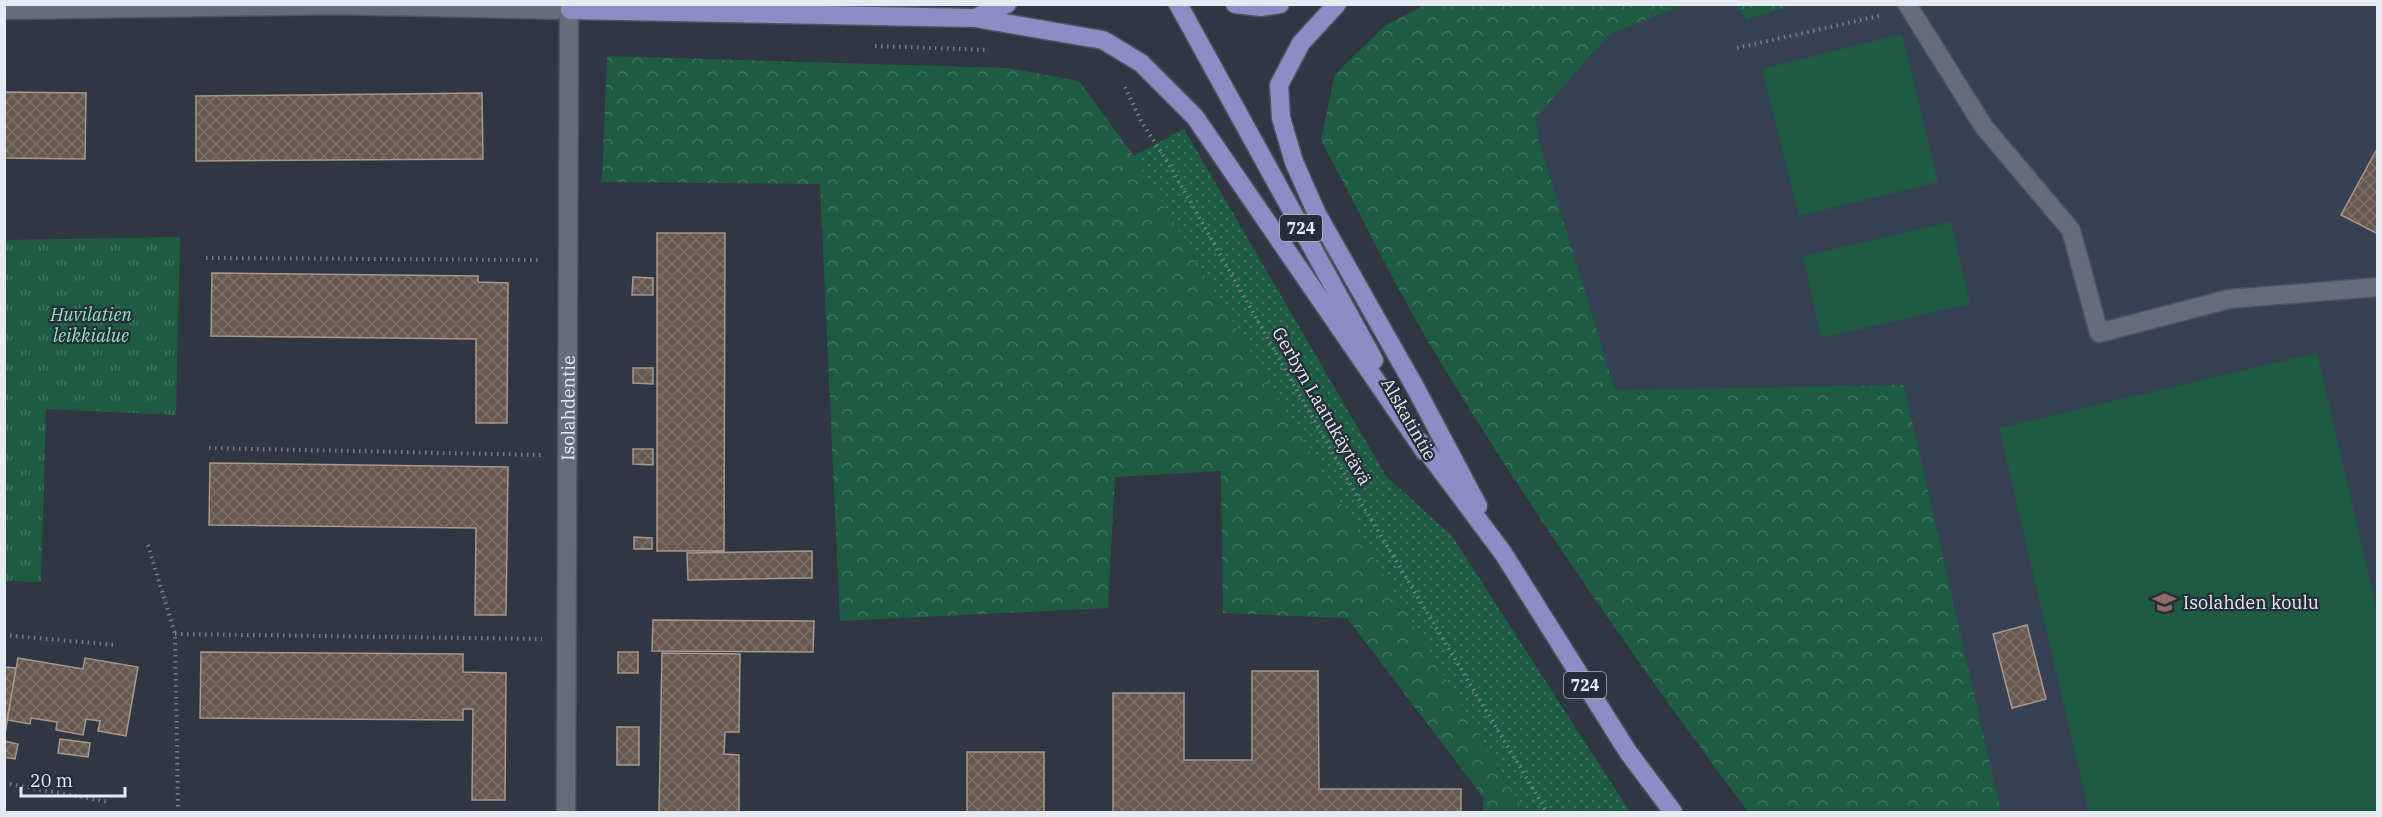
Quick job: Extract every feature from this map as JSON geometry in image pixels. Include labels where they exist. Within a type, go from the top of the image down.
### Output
[{"type":"main road","points":[[975,18],[1007,4]]},
{"type":"main road","name":"Alskatintie","points":[[1178,4],[1425,452],[1503,553],[1628,752],[1673,813]]},
{"type":"main road","points":[[1235,4],[1261,7],[1280,4]]},
{"type":"main road","points":[[1337,4],[1301,43],[1279,85],[1281,118],[1293,162],[1317,214],[1415,387],[1503,553]]},
{"type":"main road","points":[[570,7],[975,18],[1103,40],[1141,63],[1195,117],[1425,452]]},
{"type":"street","points":[[4,10],[336,5],[570,7]]},
{"type":"street","points":[[1909,6],[1984,127],[2071,230],[2099,333],[2229,299],[2378,287]]},
{"type":"street","name":"Isolahdentie","points":[[566,813],[570,7]]},
{"type":"path","points":[[1737,48],[1909,6]]},
{"type":"path","points":[[863,45],[994,50]]},
{"type":"path","name":"Gerbyn Laatukäytävä","points":[[1122,81],[1141,121],[1170,166],[1357,496],[1547,813]]},
{"type":"path","points":[[206,258],[569,260]]},
{"type":"path","points":[[209,448],[568,456]]},
{"type":"path","points":[[148,545],[175,634],[178,813]]},
{"type":"path","points":[[175,634],[566,640]]},
{"type":"path","points":[[4,635],[116,645]]},
{"type":"path","points":[[4,783],[109,802]]},
{"type":"shaded area","name":"Isolahden koulu","points":[[1795,4],[2377,5],[2377,812],[2001,812],[1904,385],[1615,391],[1538,137],[1536,118],[1610,34],[1684,5],[1735,5],[1748,20]]},
{"type":"green space","points":[[1425,5],[1684,5],[1610,34],[1536,118],[1538,137],[1615,390],[1904,385],[2001,812],[1748,812],[1669,704],[1554,540],[1481,428],[1397,286],[1321,140],[1335,74],[1386,25]]},
{"type":"green space","points":[[1735,5],[1794,5],[1747,20]]},
{"type":"green space","points":[[1902,34],[1938,182],[1799,216],[1762,69]]},
{"type":"green space","points":[[607,56],[1008,68],[1079,81],[1134,156],[1525,812],[1483,812],[1483,797],[1347,618],[1223,613],[1221,471],[1115,477],[1108,608],[840,621],[820,184],[602,182]]},
{"type":"green space","points":[[1184,129],[1386,476],[1452,536],[1630,812],[1525,812],[1134,156]]},
{"type":"green space","points":[[1951,222],[1970,304],[1821,338],[1803,256]]},
{"type":"green space","name":"Huvilatien leikkialue","points":[[180,237],[176,415],[46,409],[41,582],[5,581],[5,240]]},
{"type":"green space","points":[[2317,353],[2377,611],[2377,812],[2089,812],[1999,428]]},
{"type":"building","points":[[4,92],[86,93],[85,159],[4,158]]},
{"type":"building","points":[[482,93],[483,159],[196,161],[196,96]]},
{"type":"building","points":[[2378,147],[2378,234],[2341,215]]},
{"type":"building","points":[[657,233],[725,233],[724,551],[657,551]]},
{"type":"building","points":[[212,273],[478,276],[478,282],[508,283],[507,423],[476,423],[476,339],[211,336]]},
{"type":"building","points":[[633,277],[653,278],[653,295],[632,295]]},
{"type":"building","points":[[633,368],[653,368],[653,384],[633,383]]},
{"type":"building","points":[[633,449],[653,449],[653,465],[633,464]]},
{"type":"building","points":[[210,463],[508,467],[506,615],[475,615],[476,528],[209,525]]},
{"type":"building","points":[[634,537],[652,538],[652,549],[634,549]]},
{"type":"building","points":[[812,551],[812,578],[688,580],[687,553]]},
{"type":"building","points":[[653,620],[814,621],[813,652],[652,651]]},
{"type":"building","points":[[2027,625],[2046,699],[2012,708],[1993,634]]},
{"type":"building","points":[[201,652],[463,654],[463,672],[506,673],[505,800],[472,800],[473,709],[463,709],[463,720],[200,718]]},
{"type":"building","points":[[618,652],[638,652],[638,673],[618,673]]},
{"type":"building","points":[[662,653],[740,654],[739,732],[725,732],[724,754],[739,755],[739,812],[659,812]]},
{"type":"building","points":[[18,658],[83,669],[85,658],[138,667],[126,736],[98,731],[100,721],[86,719],[83,735],[56,730],[57,722],[31,718],[30,724],[7,720]]},
{"type":"building","points":[[4,661],[5,667],[16,668],[5,734]]},
{"type":"building","points":[[1252,671],[1318,671],[1319,789],[1461,789],[1461,812],[1113,812],[1113,693],[1184,693],[1184,760],[1252,760]]},
{"type":"building","points":[[617,727],[639,727],[639,765],[617,765]]},
{"type":"building","points":[[60,739],[90,743],[88,757],[58,753]]},
{"type":"building","points":[[4,741],[18,744],[15,759],[4,757]]},
{"type":"building","points":[[967,752],[1044,752],[1044,812],[967,812]]},
{"type":"place","name":"Isolahden koulu","points":[[2165,602]]}]
